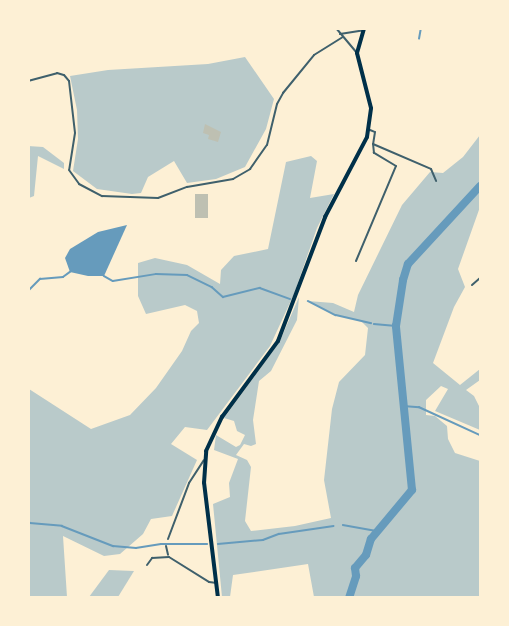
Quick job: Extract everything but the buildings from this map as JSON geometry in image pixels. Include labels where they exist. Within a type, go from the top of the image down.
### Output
[{"type":"main road","points":[[218,597],[204,483],[204,460],[215,428],[270,354],[282,333],[325,217],[370,130],[371,108],[357,53],[364,29]]},
{"type":"street","points":[[336,28],[357,53]]},
{"type":"street","points":[[340,34],[364,29]]},
{"type":"street","points":[[28,81],[57,73],[64,75],[69,81],[75,132],[69,170],[79,184],[110,197],[158,198],[187,187],[233,179],[250,169],[267,145],[277,104],[283,93],[314,55],[343,37]]},
{"type":"street","points":[[356,261],[396,166],[374,153],[375,132],[370,130]]},
{"type":"street","points":[[373,144],[431,169],[436,181]]},
{"type":"street","points":[[472,285],[480,278]]},
{"type":"street","points":[[168,539],[189,483],[204,460]]},
{"type":"street","points":[[166,546],[169,557]]},
{"type":"street","points":[[147,565],[152,558],[169,557],[209,582],[217,583]]},
{"type":"shaded area","points":[[245,57],[274,99],[266,129],[245,167],[216,179],[187,183],[174,161],[148,177],[141,193],[132,194],[97,189],[73,171],[78,139],[77,110],[70,76],[108,70],[208,64]]},
{"type":"shaded area","points":[[480,135],[480,207],[458,269],[465,287],[454,307],[433,363],[460,385],[480,369],[480,380],[466,390],[474,396],[480,408],[480,430],[435,411],[448,389],[441,386],[426,400],[426,415],[435,416],[447,426],[448,439],[455,453],[480,461],[480,597],[314,597],[308,564],[233,575],[230,597],[222,597],[213,504],[230,497],[229,483],[238,459],[214,450],[216,435],[236,447],[240,445],[245,435],[237,431],[234,421],[224,418],[279,343],[299,297],[297,320],[271,371],[259,381],[253,420],[256,444],[251,446],[244,444],[236,455],[247,460],[251,467],[245,521],[251,531],[295,526],[331,518],[324,480],[332,409],[339,382],[365,355],[368,328],[361,321],[336,315],[308,301],[333,303],[354,312],[358,295],[402,205],[430,172],[443,173],[463,157]]},
{"type":"shaded area","points":[[28,146],[43,147],[64,163],[64,169],[38,156],[34,196],[29,198]]},
{"type":"shaded area","points":[[311,156],[317,161],[310,198],[334,194],[317,228],[294,294],[270,346],[207,430],[185,427],[171,444],[197,460],[172,516],[151,519],[143,534],[120,554],[104,556],[63,536],[67,597],[29,597],[29,389],[91,429],[130,415],[156,388],[182,351],[191,331],[199,323],[197,311],[185,305],[146,314],[138,296],[138,263],[155,258],[187,265],[220,284],[221,270],[234,256],[268,249],[286,162]]},
{"type":"shaded area","points":[[109,570],[134,571],[118,597],[89,597]]},
{"type":"water","points":[[127,225],[104,276],[88,276],[70,272],[65,258],[70,249],[98,232]]},
{"type":"waterway","points":[[419,39],[421,28]]},
{"type":"waterway","points":[[349,598],[356,576],[355,568],[366,555],[371,539],[412,490],[396,326],[403,280],[408,264],[480,186]]},
{"type":"waterway","points":[[28,291],[40,279],[63,277],[70,272]]},
{"type":"waterway","points":[[104,276],[113,281],[156,274],[187,275],[212,287],[223,297],[260,288],[290,299]]},
{"type":"waterway","points":[[308,301],[336,315],[371,323]]},
{"type":"waterway","points":[[374,324],[396,326]]},
{"type":"waterway","points":[[403,406],[419,407],[480,435]]},
{"type":"waterway","points":[[28,518],[30,523],[62,526],[113,546],[136,548],[161,544],[207,544]]},
{"type":"waterway","points":[[343,525],[377,531]]},
{"type":"waterway","points":[[218,544],[263,540],[279,534],[333,526]]}]
